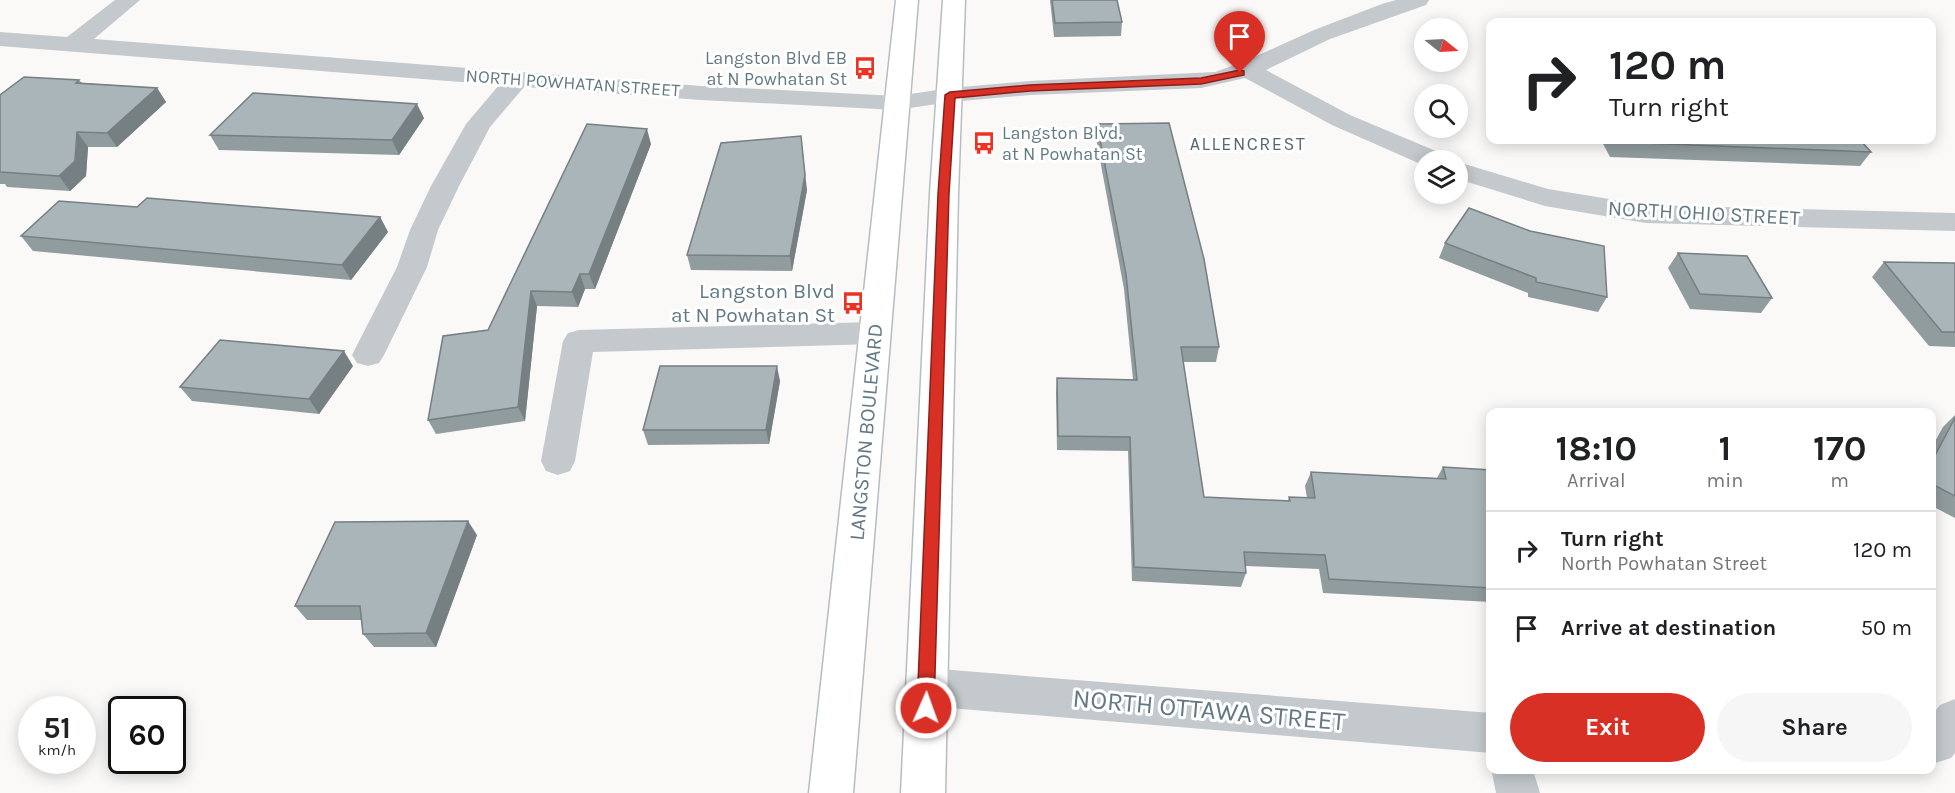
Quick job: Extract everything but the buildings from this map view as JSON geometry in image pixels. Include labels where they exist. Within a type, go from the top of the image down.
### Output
[{"type":"main road","name":"LANGSTON BOULEVARD","points":[[831,793],[907,0]]},
{"type":"main road","points":[[923,793],[944,194],[954,0]]},
{"type":"street","points":[[72,45],[129,0]]},
{"type":"street","name":"NORTH POWHATAN STREET","points":[[0,39],[701,93],[897,103],[950,95],[1030,88],[1226,78],[1332,30],[1418,0]]},
{"type":"street","points":[[1249,69],[1341,120],[1414,151]]},
{"type":"street","points":[[368,355],[412,267],[424,230],[445,186],[479,124],[518,79]]},
{"type":"street","name":"NORTH OHIO STREET","points":[[1468,173],[1545,197],[1646,214],[1955,222]]},
{"type":"street","points":[[558,461],[579,341],[875,333]]},
{"type":"street","name":"NORTH OTTAWA STREET","points":[[926,687],[1486,733]]},
{"type":"street","points":[[1936,744],[1955,719]]},
{"type":"street","points":[[1513,774],[1518,793]]},
{"type":"place","name":"Langston Blvd EB at N Powhatan St","points":[[865,68]]},
{"type":"place","name":"Langston Blvd. at N Powhatan St","points":[[984,143]]},
{"type":"place","name":"Langston Blvd at N Powhatan St","points":[[853,303]]},
{"type":"district","name":"ALLENCREST","points":[[1248,144]]},
{"type":"route","points":[[926,708],[944,194],[950,95],[1030,88],[1201,81],[1222,79],[1240,73]]}]
